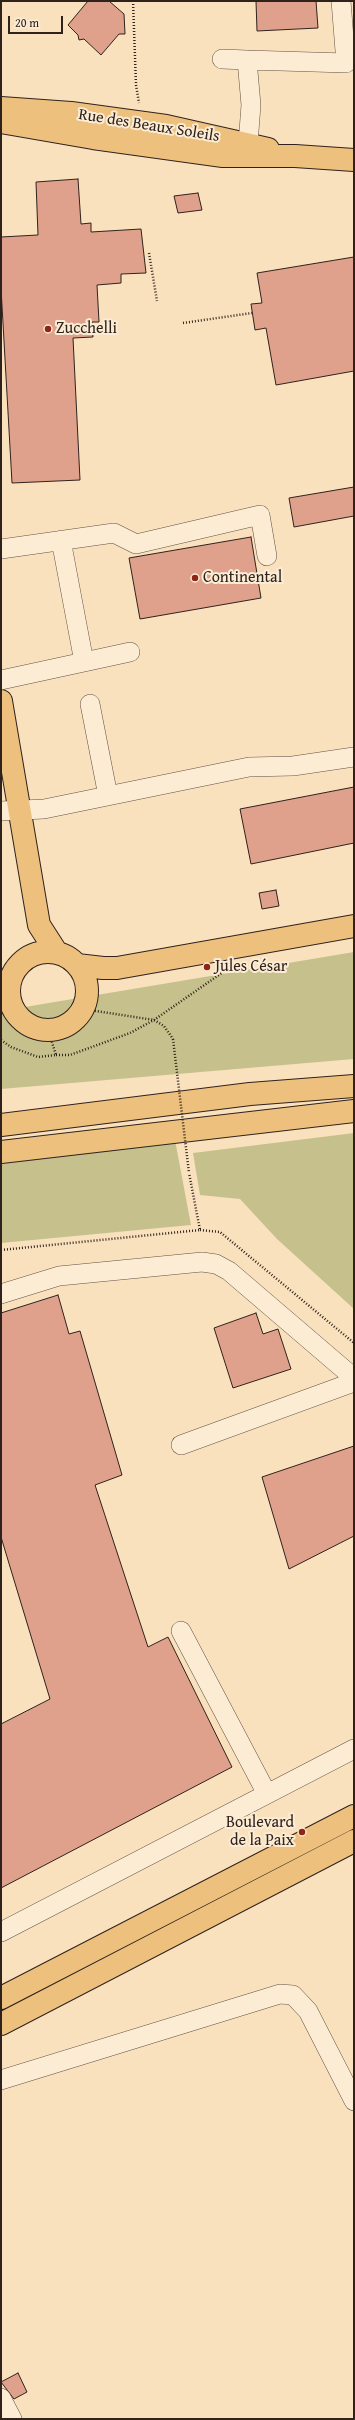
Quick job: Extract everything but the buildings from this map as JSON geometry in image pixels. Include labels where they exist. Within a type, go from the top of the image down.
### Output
[{"type":"main road","name":"Rue des Beaux Soleils","points":[[1,108],[60,112],[141,114],[247,150],[295,156],[354,160]]},
{"type":"main road","name":"Rue des Beaux Soleils","points":[[1,122],[146,146],[223,156],[247,150]]},
{"type":"main road","points":[[1,702],[10,810],[39,925],[58,954]]},
{"type":"main road","points":[[28,958],[39,925]]},
{"type":"main road","points":[[117,968],[85,1000],[76,1018],[66,1026],[48,1030],[28,1024],[7,1004],[10,991],[7,978],[28,958],[42,953],[58,954],[77,965],[117,968],[354,926]]},
{"type":"main road","points":[[77,965],[84,977],[85,1000]]},
{"type":"main road","points":[[1,1125],[242,1095],[354,1086]]},
{"type":"main road","points":[[1,1152],[354,1111]]},
{"type":"main road","points":[[1,1998],[354,1816]]},
{"type":"main road","points":[[1,2024],[354,1841]]},
{"type":"lane","points":[[222,59],[346,63],[341,1]]},
{"type":"lane","points":[[247,60],[251,105],[247,150]]},
{"type":"lane","points":[[141,114],[146,146]]},
{"type":"lane","points":[[1,549],[114,533],[136,544],[260,515],[267,556]]},
{"type":"lane","points":[[61,540],[84,662]]},
{"type":"lane","points":[[1,680],[130,652]]},
{"type":"lane","points":[[90,704],[108,796]]},
{"type":"lane","points":[[10,810],[44,809],[249,767],[293,766],[354,757]]},
{"type":"lane","points":[[1,1294],[59,1276],[202,1262],[216,1264],[229,1271],[354,1378]]},
{"type":"lane","points":[[181,1445],[354,1382]]},
{"type":"lane","points":[[181,1631],[266,1794]]},
{"type":"lane","points":[[1,1932],[354,1749]]},
{"type":"lane","points":[[1,2080],[280,1994],[293,1995],[308,2011],[354,2101]]},
{"type":"lane","points":[[1,2398],[12,2419]]},
{"type":"path","points":[[133,1],[136,85],[141,114]]},
{"type":"path","points":[[149,253],[157,301]]},
{"type":"path","points":[[183,323],[252,313]]},
{"type":"path","points":[[1,1040],[11,1047],[38,1057],[70,1054],[85,1050],[130,1033],[154,1020],[231,966]]},
{"type":"path","points":[[85,1000],[154,1020],[164,1026],[173,1039],[189,1173],[200,1230]]},
{"type":"path","points":[[48,1030],[56,1055]]},
{"type":"path","points":[[1,1250],[200,1230],[220,1232],[354,1343]]},
{"type":"shaded area","points":[[354,952],[354,1059],[1,1089],[1,1011]]},
{"type":"shaded area","points":[[354,1133],[354,1309],[277,1239],[240,1199],[200,1195],[193,1153]]},
{"type":"shaded area","points":[[175,1140],[191,1225],[1,1243],[1,1164]]},
{"type":"place","name":"Zucchelli","points":[[48,329]]},
{"type":"place","name":"Continental","points":[[195,578]]},
{"type":"place","name":"Jules César","points":[[207,967]]},
{"type":"place","name":"Boulevard de la Paix","points":[[302,1832]]}]
